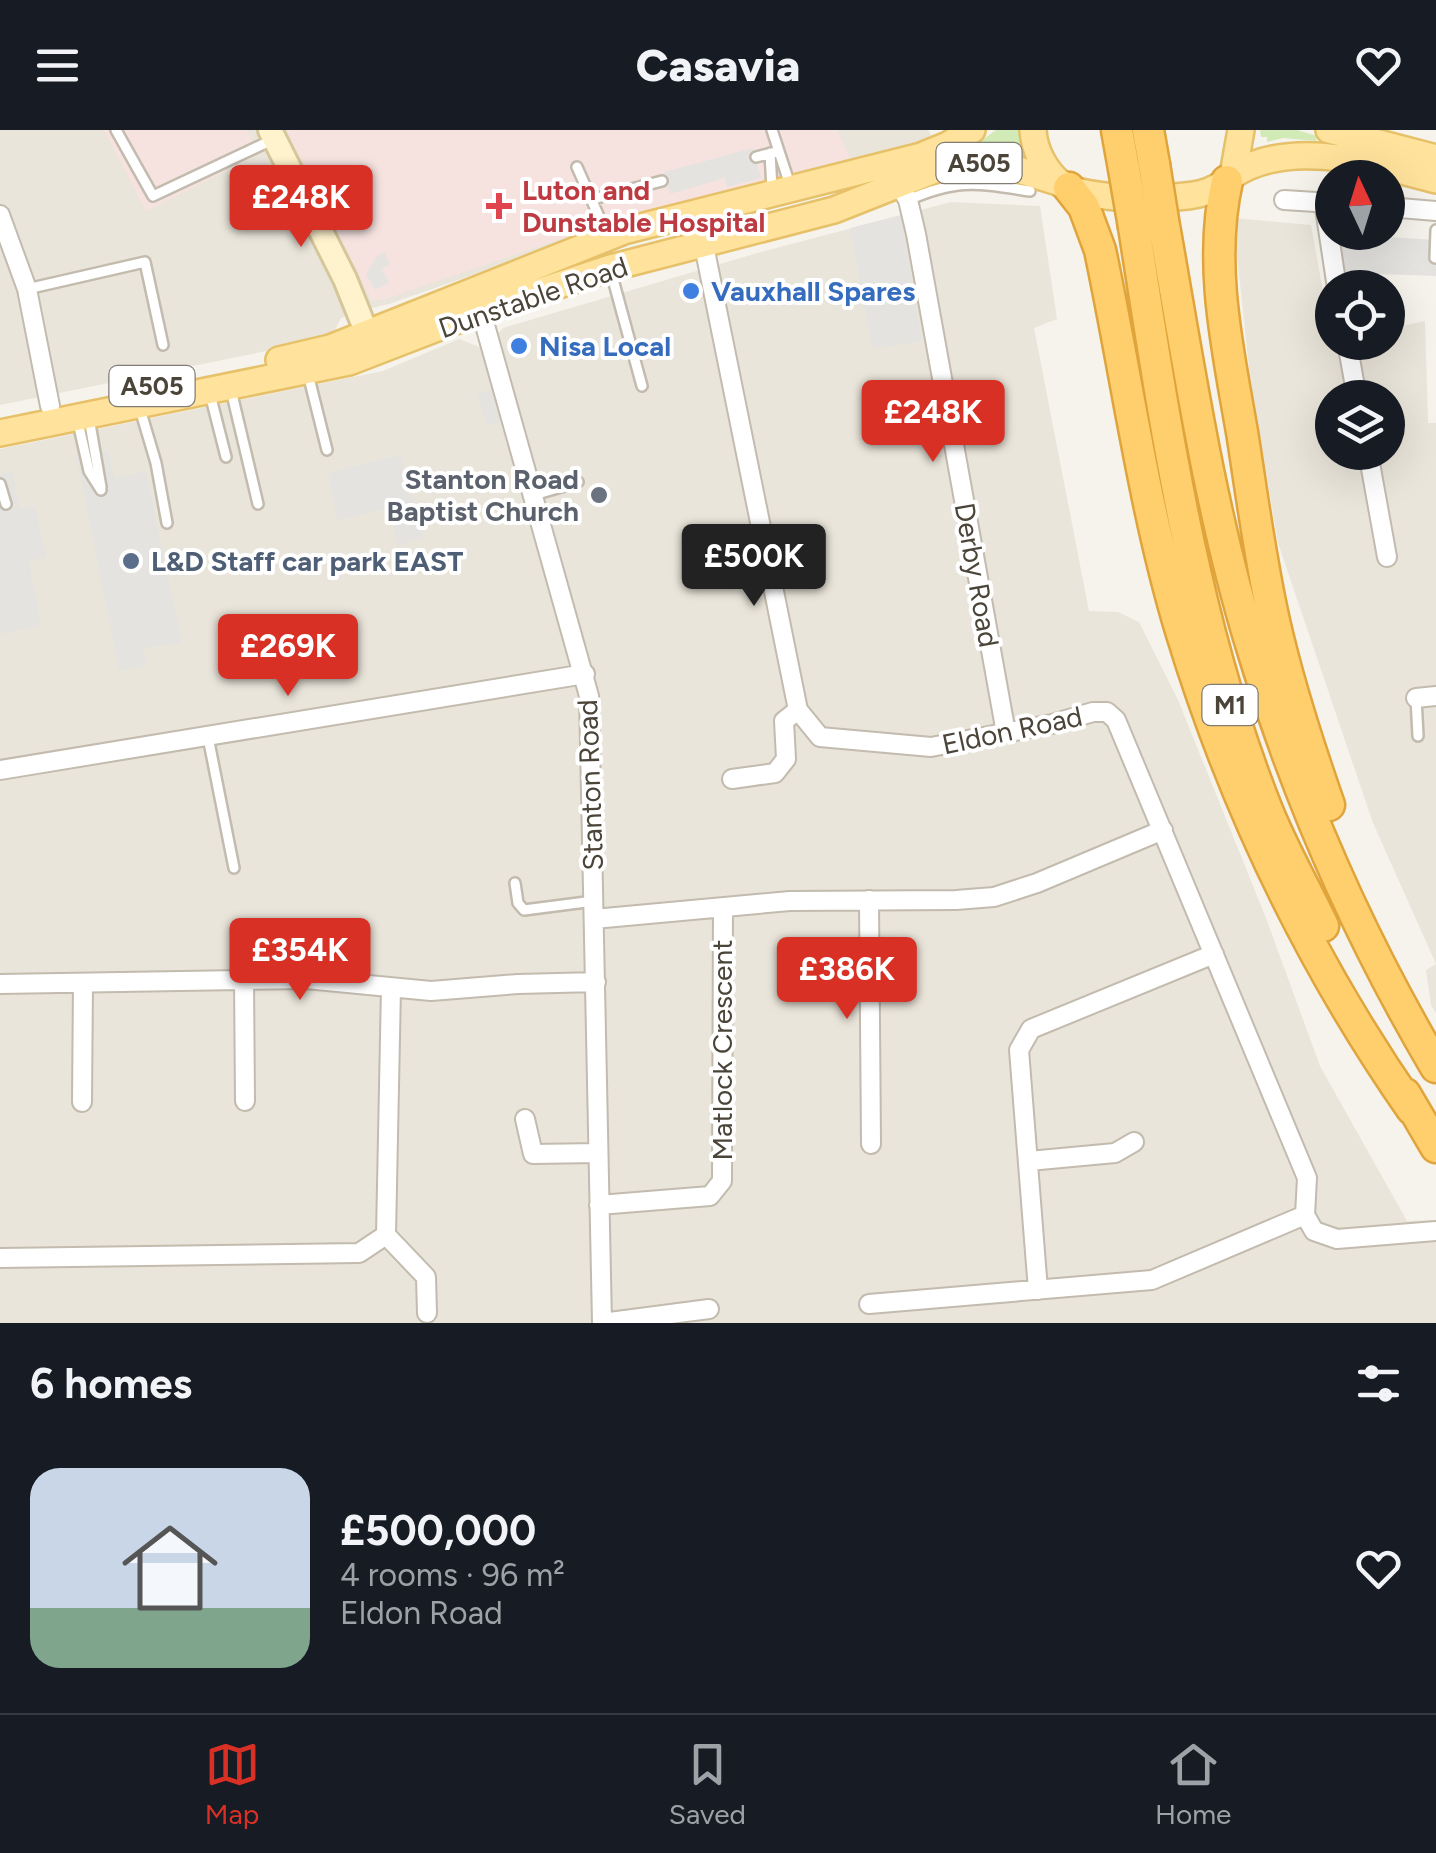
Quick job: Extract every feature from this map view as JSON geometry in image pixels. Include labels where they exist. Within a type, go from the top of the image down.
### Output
[{"type":"highway","name":"M1","points":[[1118,130],[1139,167],[1149,223],[1182,514],[1229,701],[1268,812],[1412,1109],[1436,1147]]},
{"type":"highway","name":"M1","points":[[1139,167],[1148,130]]},
{"type":"highway","points":[[1230,178],[1219,213],[1218,247],[1228,350],[1274,620],[1305,735],[1334,820],[1388,942],[1436,1034]]},
{"type":"highway","points":[[1065,185],[1084,208],[1100,250],[1164,564],[1182,632],[1226,762],[1310,943],[1370,1048],[1412,1109]]},
{"type":"highway","name":"M1","points":[[1149,223],[1250,642],[1280,734],[1342,884],[1400,1005],[1436,1067]]},
{"type":"main road","name":"Dunstable Road","points":[[0,433],[308,372],[604,231],[920,156],[972,130]]},
{"type":"main road","points":[[1034,130],[1038,155],[1065,185]]},
{"type":"main road","points":[[1230,178],[1241,130]]},
{"type":"main road","points":[[1329,130],[1436,158]]},
{"type":"main road","points":[[1230,178],[1270,158],[1308,156],[1436,180]]},
{"type":"main road","name":"Dunstable Road","points":[[0,416],[371,344],[610,268],[903,192],[940,168],[970,162],[996,164],[1113,196],[1182,195],[1212,190],[1230,178]]},
{"type":"street","points":[[272,135],[345,279],[371,344]]},
{"type":"street","name":"Derby Road","points":[[903,192],[1006,733]]},
{"type":"street","points":[[1284,200],[1315,202]]},
{"type":"street","points":[[1405,208],[1436,211]]},
{"type":"street","points":[[707,209],[700,226],[798,710],[784,721],[786,759],[775,773],[732,778]]},
{"type":"street","points":[[0,214],[27,290],[50,406]]},
{"type":"street","name":"Stanton Road","points":[[481,312],[589,696],[602,1323]]},
{"type":"street","points":[[1371,470],[1387,557]]},
{"type":"street","points":[[0,770],[585,674]]},
{"type":"street","points":[[1416,698],[1436,696]]},
{"type":"street","name":"Eldon Road","points":[[798,710],[820,738],[931,747],[1093,712],[1107,712],[1116,720],[1307,1178],[1305,1216]]},
{"type":"street","points":[[594,910],[723,908],[790,900],[956,900],[994,896],[1037,883],[1163,830]]},
{"type":"street","points":[[869,900],[871,1144]]},
{"type":"street","name":"Matlock Crescent","points":[[600,1206],[710,1196],[722,1181],[723,908]]},
{"type":"street","points":[[1038,1290],[1019,1050],[1032,1030],[1214,954]]},
{"type":"street","points":[[244,979],[245,1101]]},
{"type":"street","points":[[0,984],[306,979],[431,991],[596,982]]},
{"type":"street","points":[[82,1102],[83,983]]},
{"type":"street","points":[[390,988],[386,1235],[426,1277],[426,1313]]},
{"type":"street","points":[[524,1119],[533,1154],[598,1153]]},
{"type":"street","points":[[1029,1160],[1115,1154],[1134,1142]]},
{"type":"street","points":[[869,1304],[1152,1280],[1305,1216],[1314,1231],[1337,1238],[1436,1231]]},
{"type":"street","points":[[0,1258],[358,1253],[386,1235]]},
{"type":"street","points":[[602,1323],[709,1309]]},
{"type":"lane","points":[[116,130],[153,196],[272,135]]},
{"type":"lane","points":[[772,130],[774,152],[787,188]]},
{"type":"lane","points":[[756,157],[774,152]]},
{"type":"lane","points":[[774,152],[787,188]]},
{"type":"lane","points":[[578,167],[604,231]]},
{"type":"lane","points":[[592,199],[662,181]]},
{"type":"lane","points":[[903,192],[972,182],[1030,191]]},
{"type":"lane","points":[[1435,258],[1436,230]]},
{"type":"lane","points":[[27,290],[146,262],[163,345]]},
{"type":"lane","points":[[610,268],[642,386]]},
{"type":"lane","points":[[308,372],[328,450]]},
{"type":"lane","points":[[220,389],[226,457]]},
{"type":"lane","points":[[220,389],[258,504]]},
{"type":"lane","points":[[140,406],[156,462],[166,522]]},
{"type":"lane","points":[[83,416],[101,490],[89,472],[83,416]]},
{"type":"lane","points":[[534,496],[578,482]]},
{"type":"lane","points":[[0,484],[6,504]]},
{"type":"lane","points":[[1416,698],[1418,736]]},
{"type":"lane","points":[[208,738],[234,868]]},
{"type":"lane","points":[[515,883],[518,903],[524,910],[594,910]]},
{"type":"shaded area","points":[[0,130],[928,130],[932,137],[927,148],[556,246],[359,311],[341,318],[331,338],[0,405]]},
{"type":"shaded area","points":[[104,130],[247,130],[259,154],[146,211]]},
{"type":"shaded area","name":"Luton and Dunstable Hospital","points":[[286,130],[837,130],[851,160],[602,225],[382,300],[371,300]]},
{"type":"shaded area","points":[[753,148],[761,178],[727,187],[725,178],[670,194],[664,172]]},
{"type":"shaded area","points":[[951,202],[1040,206],[1057,319],[1034,328],[1089,611],[1118,612],[1139,622],[1178,700],[1266,918],[1320,1066],[1407,1221],[1436,1220],[1436,1323],[0,1323],[0,449],[383,371],[459,339],[485,349],[503,328],[761,252]]},
{"type":"shaded area","points":[[901,215],[922,341],[872,349],[850,228]]},
{"type":"shaded area","points":[[1233,218],[1311,225],[1319,270],[1315,270],[1315,360],[1405,360],[1405,325],[1425,321],[1428,423],[1436,423],[1436,964],[1373,823],[1278,543],[1250,377]]},
{"type":"shaded area","points":[[1405,238],[1436,240],[1436,276],[1405,275],[1405,270],[1344,270],[1342,250],[1405,250]]},
{"type":"shaded area","points":[[384,252],[390,264],[382,269],[389,282],[375,290],[366,274],[376,257]]},
{"type":"shaded area","points":[[493,389],[502,422],[487,426],[477,394]]},
{"type":"shaded area","name":"L&D Staff car park EAST","points":[[108,451],[115,478],[146,471],[182,643],[144,648],[147,666],[119,671],[76,456]]},
{"type":"shaded area","points":[[401,454],[423,538],[398,546],[389,508],[337,521],[328,473]]},
{"type":"shaded area","points":[[12,471],[19,508],[35,506],[46,558],[29,560],[41,626],[0,634],[0,474]]},
{"type":"shaded area","points":[[1436,964],[1436,1013],[1431,1005],[1426,970]]},
{"type":"green space","points":[[996,130],[1021,130],[1028,160],[969,150]]},
{"type":"green space","points":[[1260,130],[1297,130],[1317,136],[1316,141],[1283,138],[1267,142]]},
{"type":"place","name":"Luton and Dunstable Hospital","points":[[499,206]]},
{"type":"place","name":"Vauxhall Spares","points":[[691,291]]},
{"type":"place","name":"Nisa Local","points":[[519,346]]},
{"type":"place","name":"Stanton Road Baptist Church","points":[[599,495]]},
{"type":"place","name":"L&D Staff car park EAST","points":[[131,561]]}]
